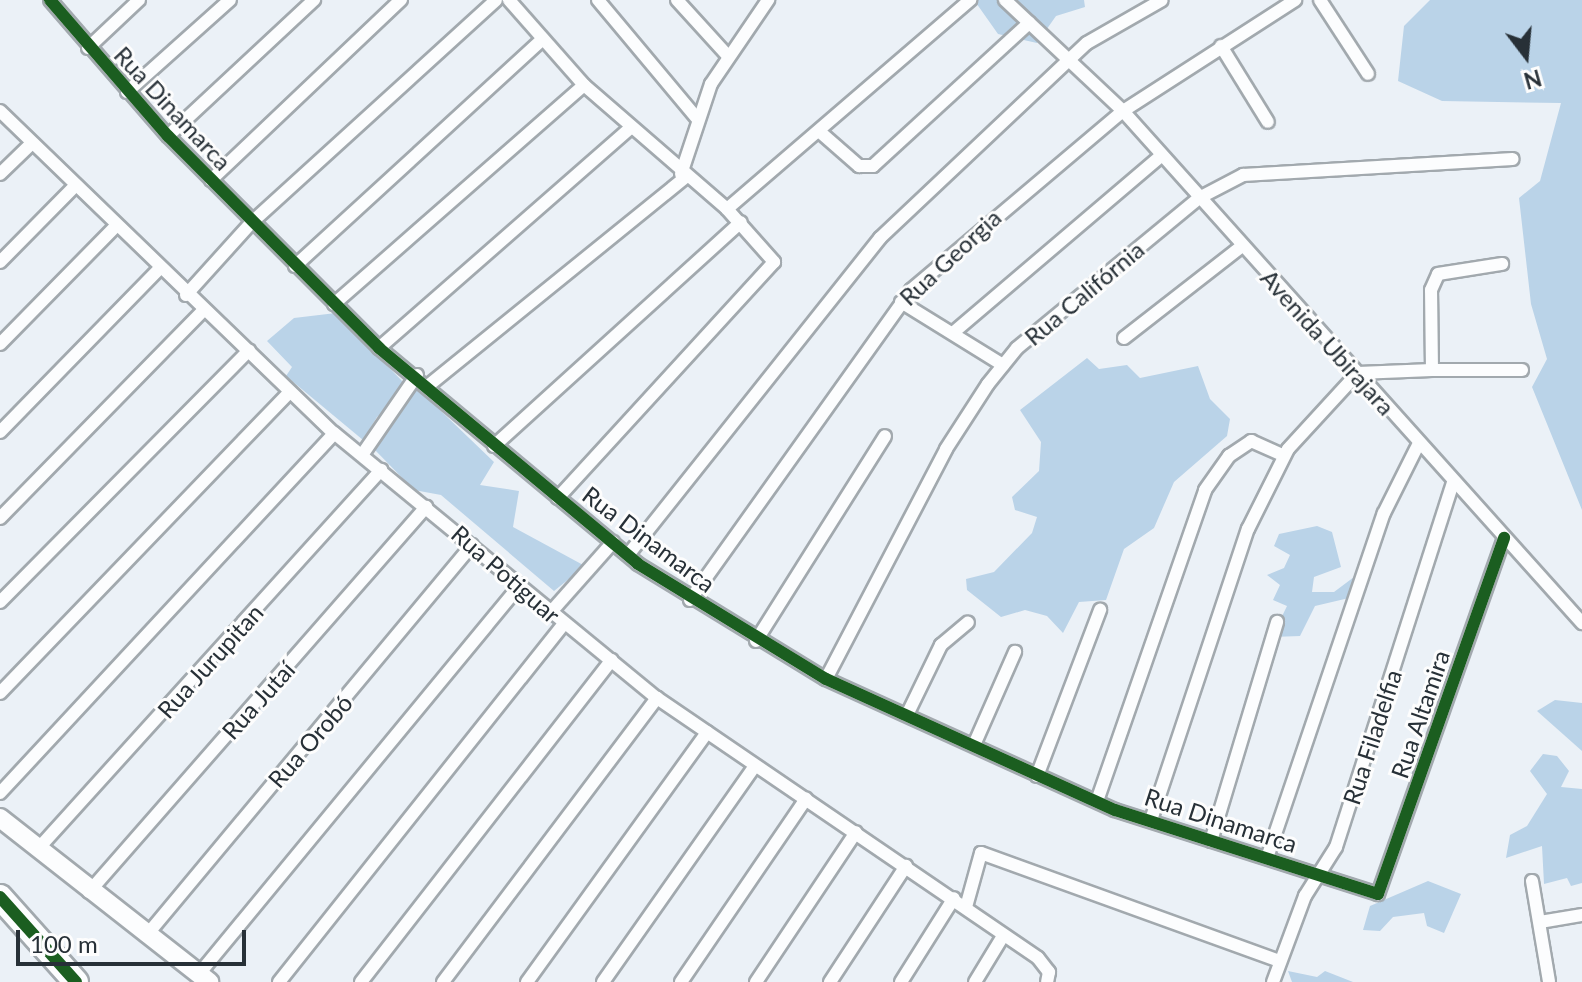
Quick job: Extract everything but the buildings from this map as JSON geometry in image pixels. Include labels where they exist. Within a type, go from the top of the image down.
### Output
[{"type":"highway","points":[[0,897],[76,982]]},
{"type":"street","name":"Rua Dinamarca","points":[[51,0],[88,48],[168,136],[251,223],[379,348],[417,375],[494,446],[628,555],[690,600],[826,679],[1037,776],[1097,801],[1211,841],[1324,875],[1368,895]]},
{"type":"street","points":[[88,48],[139,0]]},
{"type":"street","points":[[127,92],[230,0]]},
{"type":"street","points":[[168,136],[314,0]]},
{"type":"street","points":[[211,180],[401,0]]},
{"type":"street","points":[[186,295],[251,223],[496,0]]},
{"type":"street","points":[[509,0],[584,85],[683,176],[727,209],[772,255],[762,281],[558,498]]},
{"type":"street","points":[[598,0],[696,117]]},
{"type":"street","points":[[677,0],[727,55]]},
{"type":"street","points":[[727,209],[970,0]]},
{"type":"street","name":"Avenida Ubirajara","points":[[1005,0],[1123,111],[1358,373],[1418,445],[1582,623]]},
{"type":"street","points":[[628,555],[848,273],[1073,62],[1087,43],[1162,0]]},
{"type":"street","name":"Rua Georgia","points":[[690,600],[901,302],[953,249],[1123,111],[1295,0]]},
{"type":"street","points":[[1320,0],[1368,74]]},
{"type":"street","points":[[429,385],[683,176],[696,117],[727,55],[764,1]]},
{"type":"street","points":[[820,132],[859,166],[873,166],[1029,23]]},
{"type":"street","points":[[295,266],[543,39]]},
{"type":"street","points":[[1221,46],[1268,122]]},
{"type":"street","points":[[334,304],[584,85]]},
{"type":"street","name":"Rua Potiguar","points":[[0,111],[114,228],[249,350],[334,433],[550,613],[657,698],[754,767],[954,898],[1046,965],[1047,982]]},
{"type":"street","points":[[379,348],[630,128]]},
{"type":"street","points":[[0,174],[31,144]]},
{"type":"street","points":[[954,332],[1162,155]]},
{"type":"street","name":"Rua Califórnia","points":[[826,679],[946,449],[1003,365],[1199,198],[1255,173],[1513,159]]},
{"type":"street","points":[[0,262],[74,187]]},
{"type":"street","points":[[494,446],[741,222]]},
{"type":"street","points":[[0,344],[114,228]]},
{"type":"street","points":[[1124,338],[1242,246]]},
{"type":"street","points":[[1432,370],[1433,280],[1502,264]]},
{"type":"street","points":[[0,432],[159,269]]},
{"type":"street","points":[[901,302],[1003,365]]},
{"type":"street","points":[[0,518],[204,310]]},
{"type":"street","points":[[0,602],[249,350]]},
{"type":"street","points":[[1151,820],[1248,529],[1286,452],[1358,373],[1522,370]]},
{"type":"street","points":[[362,455],[417,375]]},
{"type":"street","points":[[0,693],[290,392]]},
{"type":"street","points":[[0,793],[334,433]]},
{"type":"street","points":[[756,641],[885,436]]},
{"type":"street","points":[[1097,801],[1205,490],[1229,456],[1251,441],[1286,452]]},
{"type":"street","points":[[1267,858],[1384,513],[1418,445]]},
{"type":"street","name":"Rua Jurupitan","points":[[37,850],[381,470]]},
{"type":"street","name":"Rua Filadelfia","points":[[1273,982],[1305,896],[1324,875],[1453,483]]},
{"type":"street","name":"Rua Jutaí","points":[[89,892],[426,507]]},
{"type":"street","name":"Rua Altamira","points":[[1368,895],[1378,894],[1389,874],[1504,538]]},
{"type":"street","points":[[550,613],[613,542]]},
{"type":"street","name":"Rua Orobó","points":[[146,936],[472,545]]},
{"type":"street","points":[[0,818],[89,892],[204,978],[520,585]]},
{"type":"street","points":[[1037,776],[1100,610]]},
{"type":"street","points":[[907,715],[941,645],[968,622]]},
{"type":"street","points":[[1211,841],[1277,622]]},
{"type":"street","points":[[279,982],[564,624]]},
{"type":"street","points":[[974,745],[1015,652]]},
{"type":"street","points":[[361,982],[612,660]]},
{"type":"street","points":[[443,982],[657,698]]},
{"type":"street","points":[[527,982],[707,732]]},
{"type":"street","points":[[603,982],[754,767]]},
{"type":"street","points":[[681,982],[806,799]]},
{"type":"street","points":[[756,982],[856,832]]},
{"type":"street","points":[[966,907],[981,853],[1279,961]]},
{"type":"street","points":[[830,982],[906,866]]},
{"type":"street","points":[[1532,881],[1549,982]]},
{"type":"street","points":[[901,982],[954,898]]},
{"type":"street","points":[[1540,922],[1582,915]]},
{"type":"street","points":[[975,982],[1003,936]]},
{"type":"shaded area","points":[[974,0],[1084,0],[1085,7],[1056,16],[1037,43],[998,34]]},
{"type":"shaded area","points":[[1430,0],[1582,0],[1582,510],[1532,387],[1547,359],[1531,304],[1519,198],[1540,181],[1561,103],[1442,101],[1398,81],[1404,26]]},
{"type":"shaded area","points":[[336,313],[404,383],[399,400],[377,417],[363,440],[286,376],[292,367],[267,341],[294,318]]},
{"type":"shaded area","points":[[1087,358],[1099,369],[1127,365],[1140,378],[1198,366],[1210,399],[1230,419],[1227,436],[1174,482],[1154,528],[1124,549],[1106,600],[1079,602],[1063,633],[1047,616],[1025,610],[1001,617],[967,590],[966,579],[994,572],[1032,533],[1037,517],[1015,510],[1012,497],[1039,471],[1041,442],[1020,410]]},
{"type":"shaded area","points":[[417,388],[494,462],[480,485],[519,491],[513,527],[585,566],[554,591],[441,495],[414,490],[375,450]]},
{"type":"shaded area","points":[[1317,526],[1332,532],[1341,567],[1314,577],[1312,592],[1334,592],[1354,577],[1349,598],[1315,606],[1300,636],[1272,637],[1287,606],[1273,600],[1280,585],[1267,575],[1284,568],[1290,555],[1274,546],[1279,534]]},
{"type":"shaded area","points":[[1555,700],[1582,703],[1582,751],[1537,711]]},
{"type":"shaded area","points":[[1543,754],[1557,756],[1569,771],[1561,787],[1582,789],[1582,883],[1571,886],[1567,878],[1544,884],[1542,846],[1506,858],[1510,835],[1527,826],[1547,794],[1530,771]]},
{"type":"shaded area","points":[[1428,881],[1461,894],[1444,933],[1427,926],[1424,913],[1393,917],[1380,931],[1363,930],[1370,906]]},
{"type":"shaded area","points":[[1288,971],[1317,977],[1325,971],[1353,982],[1292,982]]},
{"type":"cycle path","points":[[50,0],[168,136],[379,348],[638,564],[826,679],[1115,810],[1378,894],[1504,538]]},
{"type":"cycle path","points":[[0,897],[76,982]]}]
